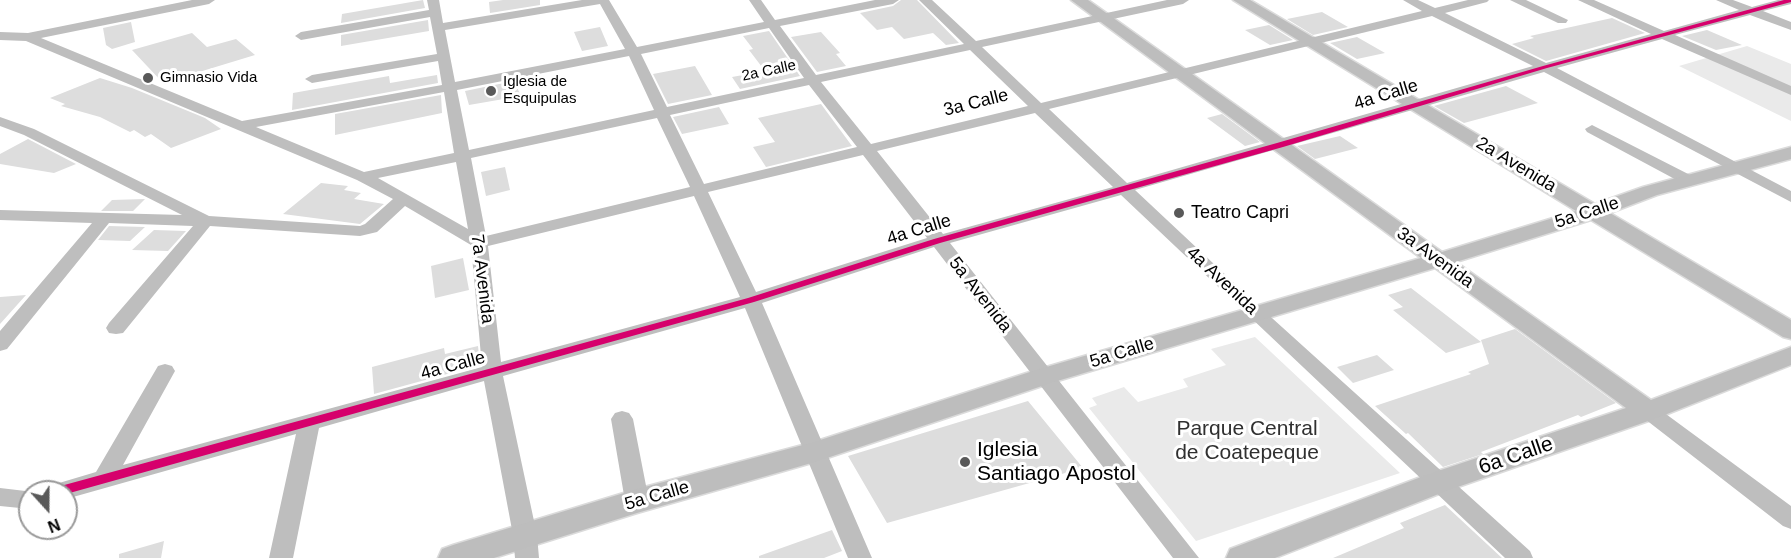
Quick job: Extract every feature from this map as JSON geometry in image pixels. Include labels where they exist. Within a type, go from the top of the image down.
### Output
[{"type":"main road","name":"3a Avenida","points":[[1078,0],[1648,411]]},
{"type":"main road","name":"2a Avenida","points":[[1240,0],[1791,331]]},
{"type":"main road","name":"5a Calle","points":[[453,558],[526,547],[637,501],[815,452],[1045,376],[1438,260],[1594,212],[1650,191],[1791,153]]},
{"type":"main road","name":"6a Calle","points":[[1241,558],[1439,482],[1648,411],[1791,356]]},
{"type":"street","points":[[0,36],[28,37],[207,0]]},
{"type":"street","points":[[301,36],[436,13],[603,0],[633,51],[751,300],[860,558]]},
{"type":"street","name":"5a Avenida","points":[[755,0],[812,79],[1188,558]]},
{"type":"street","points":[[243,125],[451,87],[892,0]]},
{"type":"street","name":"4a Avenida","points":[[925,0],[1256,313],[1521,558]]},
{"type":"street","name":"2a Calle","points":[[363,177],[660,111],[1183,0]]},
{"type":"street","points":[[1409,0],[1545,67],[1791,197]]},
{"type":"street","name":"3a Calle","points":[[479,243],[868,151],[1039,107],[1483,0]]},
{"type":"street","points":[[1516,0],[1562,21]]},
{"type":"street","points":[[1584,0],[1791,91]]},
{"type":"street","points":[[1722,0],[1791,26]]},
{"type":"street","name":"4a Calle","points":[[78,486],[751,300],[938,241],[1123,187],[1280,145],[1414,104],[1791,0]]},
{"type":"street","name":"7a Avenida","points":[[436,13],[451,87],[460,155],[479,243],[492,372],[526,547]]},
{"type":"street","points":[[28,37],[363,177],[404,198],[479,243]]},
{"type":"street","points":[[312,79],[445,56]]},
{"type":"street","points":[[0,121],[29,132],[206,221]]},
{"type":"street","points":[[1592,129],[1690,181]]},
{"type":"street","points":[[0,215],[206,221],[365,231],[404,198]]},
{"type":"street","points":[[0,344],[105,219]]},
{"type":"street","points":[[116,328],[206,221]]},
{"type":"street","points":[[104,479],[165,371]]},
{"type":"street","name":"3a Avenida","points":[[1648,411],[1791,519]]},
{"type":"street","points":[[622,419],[637,501]]},
{"type":"street","points":[[281,558],[309,422]]},
{"type":"street","points":[[0,496],[18,498]]},
{"type":"green space","points":[[1747,46],[1791,64],[1791,121],[1679,66]]},
{"type":"green space","name":"Parque Central de Coatepeque","points":[[1255,337],[1400,473],[1196,541],[1089,408],[1097,405],[1092,398],[1124,387],[1138,402],[1188,387],[1183,379],[1226,365],[1211,349]]},
{"type":"building","points":[[423,0],[425,8],[341,23],[342,14]]},
{"type":"building","points":[[540,0],[540,5],[490,13],[489,2]]},
{"type":"building","points":[[901,0],[917,0],[959,43],[946,45],[933,33],[904,39],[892,27],[877,30],[860,13],[893,6]]},
{"type":"building","points":[[1322,12],[1348,27],[1313,35],[1287,19]]},
{"type":"building","points":[[1612,18],[1645,33],[1546,61],[1512,44],[1534,38],[1530,36]]},
{"type":"building","points":[[428,20],[429,31],[341,46],[341,35]]},
{"type":"building","points":[[131,22],[135,42],[112,49],[106,45],[103,28]]},
{"type":"building","points":[[1269,25],[1293,40],[1270,45],[1245,30]]},
{"type":"building","points":[[600,27],[608,46],[582,51],[574,32]]},
{"type":"building","points":[[1707,30],[1742,45],[1716,50],[1682,36]]},
{"type":"building","points":[[769,31],[800,76],[740,89],[732,77],[765,71],[749,50],[753,49],[743,36]]},
{"type":"building","points":[[821,32],[840,53],[836,54],[846,66],[817,72],[791,37]]},
{"type":"building","points":[[192,33],[207,47],[236,39],[255,55],[163,83],[132,50]]},
{"type":"building","points":[[1357,37],[1385,53],[1357,59],[1330,43]]},
{"type":"building","points":[[695,66],[712,95],[668,104],[653,74]]},
{"type":"building","points":[[437,75],[438,83],[292,110],[293,93],[389,76],[390,83]]},
{"type":"building","points":[[100,78],[132,88],[205,118],[221,129],[171,148],[151,134],[145,137],[134,130],[130,132],[100,117],[61,106],[65,104],[50,98]]},
{"type":"building","name":"Iglesia de Esquipulas","points":[[514,81],[521,96],[469,105],[465,91]]},
{"type":"building","points":[[1506,86],[1538,103],[1464,123],[1434,106]]},
{"type":"building","points":[[441,95],[442,113],[335,135],[335,114]]},
{"type":"building","points":[[821,104],[852,146],[766,167],[753,147],[775,142],[758,118]]},
{"type":"building","points":[[719,107],[729,124],[682,134],[673,117]]},
{"type":"building","points":[[1222,114],[1260,142],[1245,146],[1207,118]]},
{"type":"building","points":[[1340,136],[1358,148],[1315,159],[1297,146]]},
{"type":"building","points":[[28,139],[76,164],[54,173],[0,164],[0,154]]},
{"type":"building","points":[[505,167],[510,190],[486,196],[481,172]]},
{"type":"building","points":[[321,183],[348,186],[344,190],[361,193],[354,199],[384,204],[360,224],[283,214]]},
{"type":"building","points":[[145,199],[133,211],[101,211],[112,200]]},
{"type":"building","points":[[109,226],[145,227],[130,241],[98,240]]},
{"type":"building","points":[[154,230],[186,231],[168,251],[132,250]]},
{"type":"building","points":[[463,258],[469,290],[435,298],[431,266]]},
{"type":"building","points":[[1411,288],[1481,342],[1446,353],[1393,310],[1403,307],[1388,295]]},
{"type":"building","points":[[26,295],[0,324],[0,297]]},
{"type":"building","points":[[1515,329],[1616,403],[1581,417],[1578,415],[1481,452],[1483,454],[1443,467],[1408,433],[1406,434],[1375,406],[1471,374],[1468,372],[1489,364],[1481,340]]},
{"type":"building","points":[[478,346],[480,365],[374,394],[372,367],[444,348],[445,354]]},
{"type":"building","points":[[1377,355],[1394,370],[1353,383],[1337,367]]},
{"type":"building","name":"Iglesia Santiago Apostol","points":[[1028,401],[1083,468],[887,523],[848,456]]},
{"type":"building","points":[[1445,505],[1502,558],[1333,558],[1404,528],[1400,523]]},
{"type":"building","points":[[832,530],[842,551],[824,558],[759,558],[759,556]]},
{"type":"building","points":[[164,541],[161,558],[119,558],[119,554]]},
{"type":"cycle path","points":[[78,486],[751,300],[937,241],[1280,145],[1545,67],[1791,0]]},
{"type":"place","name":"Gimnasio Vida","points":[[148,78]]},
{"type":"place","name":"Iglesia de Esquipulas","points":[[491,91]]},
{"type":"place","name":"Teatro Capri","points":[[1179,213]]},
{"type":"place","name":"Iglesia Santiago Apostol","points":[[965,462]]}]
